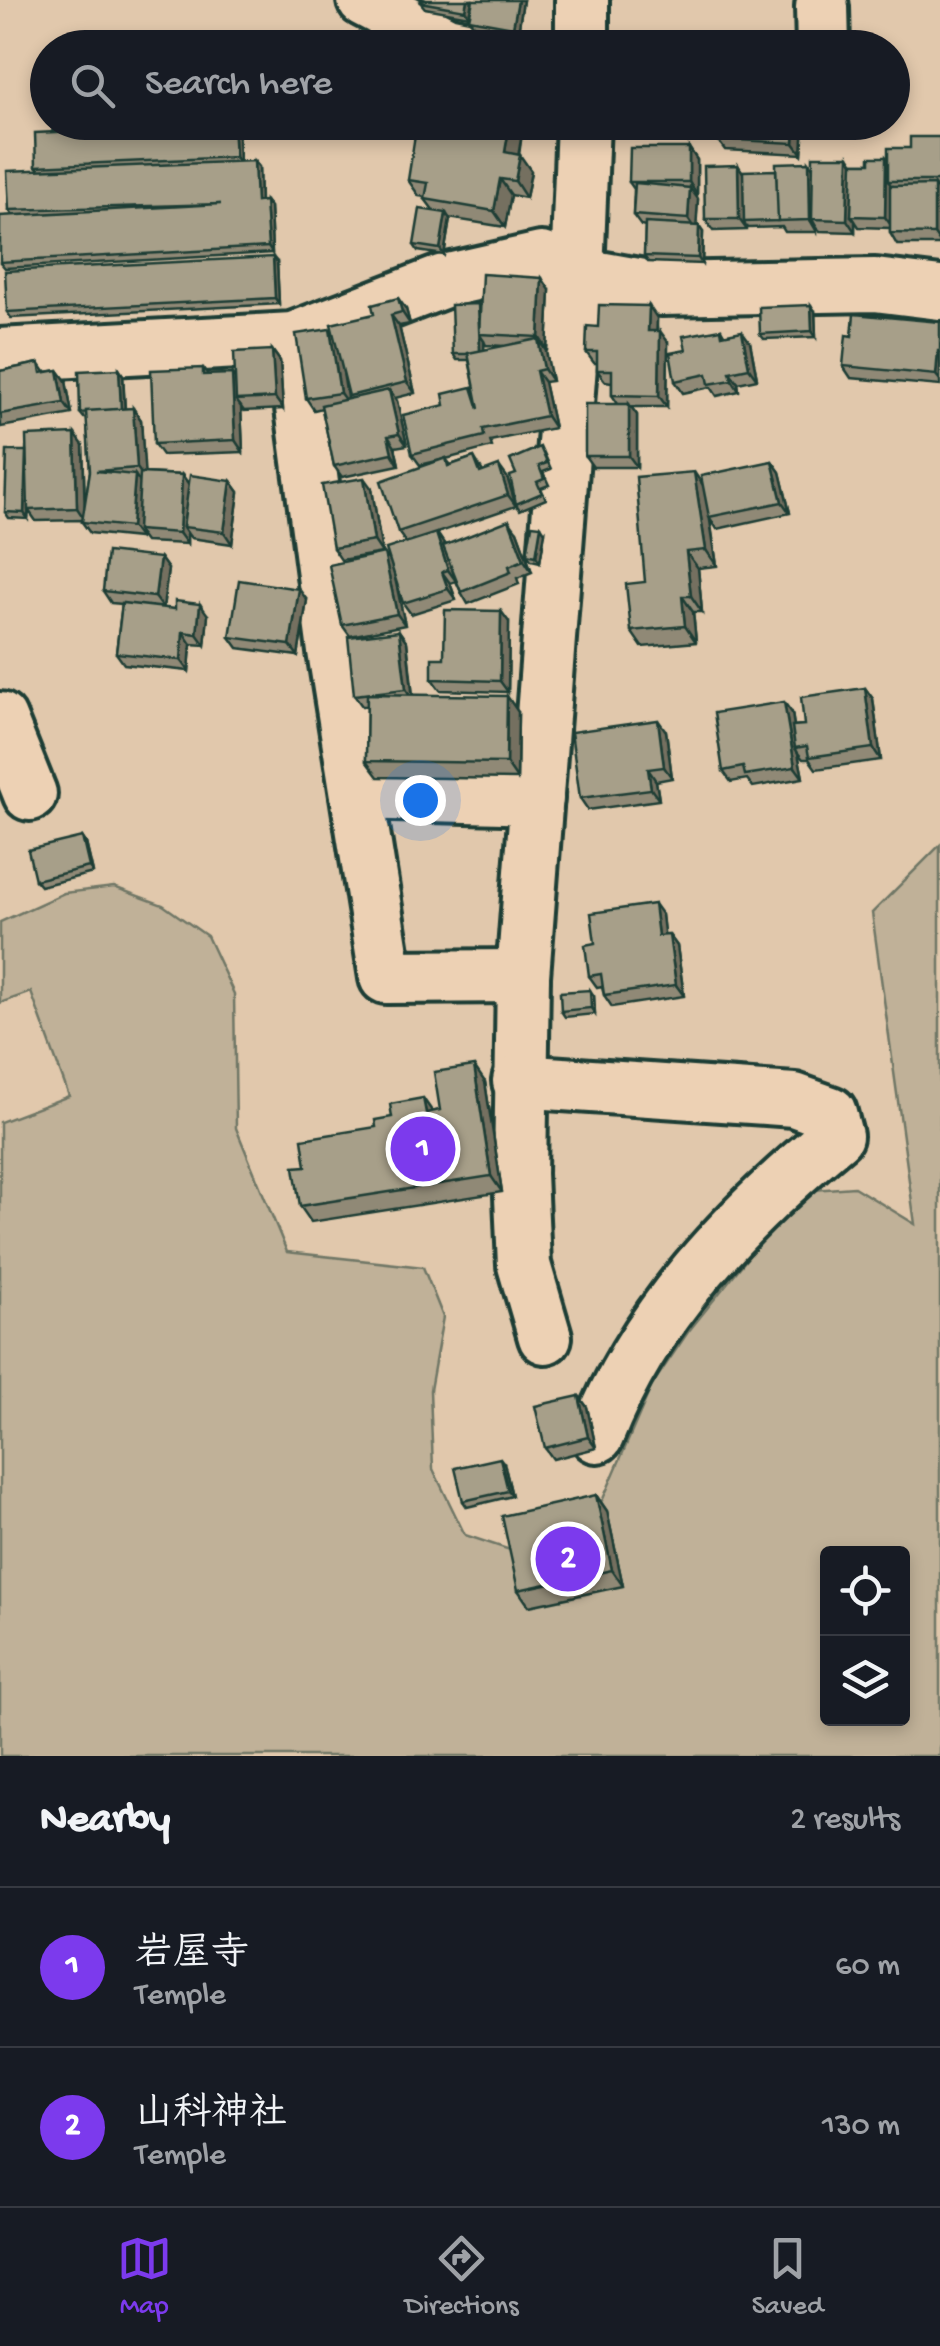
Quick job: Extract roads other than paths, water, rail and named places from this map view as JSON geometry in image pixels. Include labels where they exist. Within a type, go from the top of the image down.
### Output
[{"type":"street","points":[[582,0],[582,30]]},
{"type":"street","points":[[372,2],[423,30]]},
{"type":"street","points":[[546,1337],[524,1265],[520,1081],[523,976],[577,274],[581,140]]},
{"type":"street","points":[[0,356],[293,338],[444,281],[542,259],[577,274],[661,288],[875,285],[940,292]]},
{"type":"street","points":[[293,338],[334,651],[386,978],[523,976]]},
{"type":"street","points":[[0,720],[30,794]]},
{"type":"street","points":[[357,793],[537,798]]},
{"type":"street","points":[[520,1081],[794,1100],[830,1114],[836,1136],[784,1180],[677,1292],[618,1381],[597,1436]]},
{"type":"place","name":"岩屋寺","points":[[423,1149]]},
{"type":"place","name":"山科神社","points":[[568,1559]]}]
